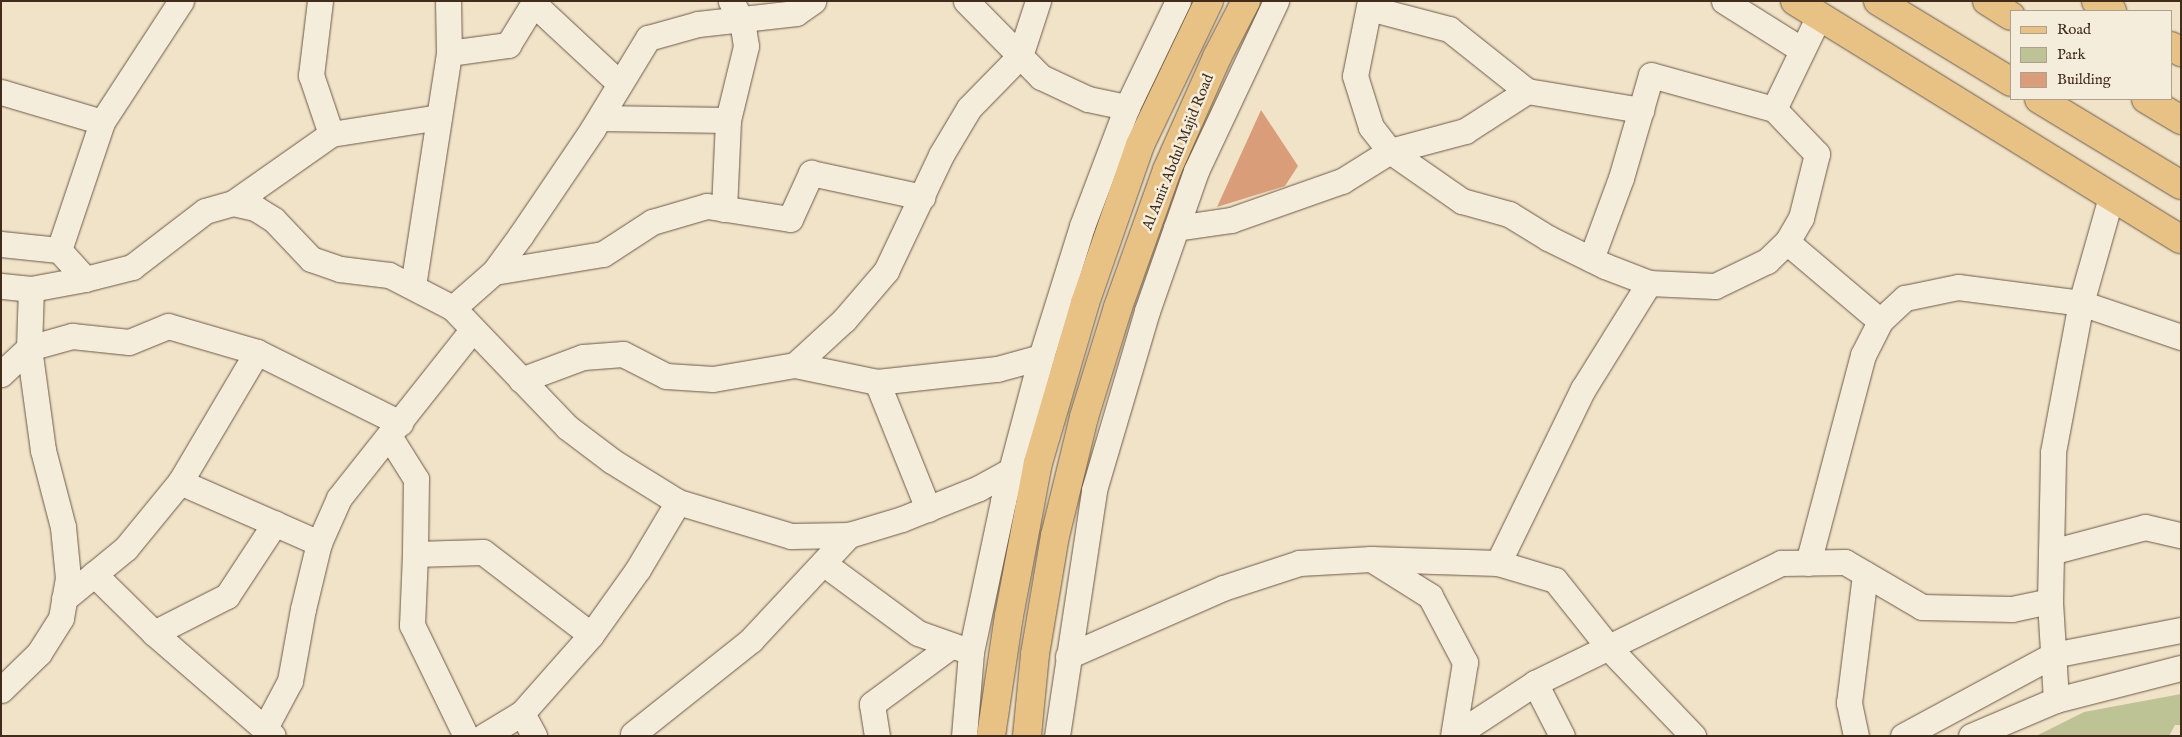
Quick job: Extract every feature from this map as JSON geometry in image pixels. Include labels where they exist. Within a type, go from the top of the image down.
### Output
[{"type":"main road","points":[[991,736],[1009,616],[1038,463],[1085,303],[1140,145],[1209,1]]},
{"type":"main road","name":"Al Amir Abdul Majid Road","points":[[1027,736],[1035,654],[1055,536],[1084,417],[1118,307],[1167,170],[1217,57],[1246,1]]},
{"type":"main road","points":[[1795,1],[2181,239]]},
{"type":"main road","points":[[1878,1],[2010,81]]},
{"type":"main road","points":[[1987,1],[2010,15]]},
{"type":"main road","points":[[2096,1],[2110,10]]},
{"type":"main road","points":[[2041,100],[2181,185]]},
{"type":"main road","points":[[2148,100],[2181,120]]},
{"type":"street","points":[[59,250],[102,122],[181,1]]},
{"type":"street","points":[[320,1],[311,75],[331,134]]},
{"type":"street","points":[[413,286],[449,53],[448,1]]},
{"type":"street","points":[[453,308],[494,272],[600,118],[648,38],[736,11],[796,13],[813,1]]},
{"type":"street","points":[[966,1],[1041,77],[1088,99],[1127,107]]},
{"type":"street","points":[[795,365],[844,320],[886,271],[941,155],[969,108],[1020,56],[1038,1]]},
{"type":"street","points":[[964,736],[962,649],[1041,356],[1082,226],[1127,107],[1178,1]]},
{"type":"street","points":[[1057,736],[1094,490],[1147,311],[1196,172],[1276,1]]},
{"type":"street","points":[[1724,1],[1802,50]]},
{"type":"street","points":[[449,53],[508,45],[534,3],[620,84]]},
{"type":"street","points":[[1591,259],[1621,178],[1641,110],[1651,75],[1774,109],[1817,154],[1801,218],[1787,242],[1766,261],[1715,286],[1649,283],[1591,259],[1548,238],[1509,214],[1462,201],[1390,151],[1371,128],[1355,76],[1370,5],[1450,29],[1527,91],[1641,110]]},
{"type":"street","points":[[724,209],[728,120],[746,46],[736,11]]},
{"type":"street","points":[[1774,109],[1819,16]]},
{"type":"street","points":[[1176,228],[1231,220],[1342,181],[1390,151],[1464,131],[1527,91]]},
{"type":"street","points":[[1,92],[102,122]]},
{"type":"street","points":[[1,286],[31,289],[85,279],[132,267],[206,211],[233,203],[331,134],[439,117]]},
{"type":"street","points":[[600,118],[728,120]]},
{"type":"street","points":[[494,272],[603,254],[652,222],[707,206],[790,219],[811,173],[922,197]]},
{"type":"street","points":[[2056,700],[2050,601],[2053,452],[2081,303],[2111,197]]},
{"type":"street","points":[[233,203],[256,208],[274,220],[310,259],[340,269],[389,275],[453,308],[567,427],[604,456],[678,502],[791,536],[849,535],[928,509],[979,488],[1011,470]]},
{"type":"street","points":[[1787,242],[1880,321]]},
{"type":"street","points":[[1,244],[59,250],[85,279]]},
{"type":"street","points":[[1498,563],[1583,389],[1649,283]]},
{"type":"street","points":[[1808,563],[1863,355],[1880,321],[1906,298],[1958,288],[2081,303],[2181,338]]},
{"type":"street","points":[[1,690],[40,654],[61,618],[68,578],[63,527],[44,450],[29,348],[31,289]]},
{"type":"street","points":[[1,374],[29,348],[72,336],[129,342],[168,326],[257,352],[395,430],[416,479],[412,625],[466,736]]},
{"type":"street","points":[[94,574],[154,633],[269,732],[290,681],[303,610],[320,543],[339,498],[395,430],[472,330]]},
{"type":"street","points":[[64,599],[126,548],[180,482],[257,352]]},
{"type":"street","points":[[521,380],[583,357],[623,354],[666,376],[713,378],[795,365],[877,382],[997,369],[1041,356]]},
{"type":"street","points":[[877,382],[928,509]]},
{"type":"street","points":[[180,482],[320,543]]},
{"type":"street","points":[[484,736],[522,714],[591,635],[638,569],[678,502]]},
{"type":"street","points":[[154,633],[227,596],[275,524]]},
{"type":"street","points":[[2051,552],[2145,527],[2181,535]]},
{"type":"street","points":[[633,734],[751,640],[849,535]]},
{"type":"street","points":[[415,554],[483,552],[591,635]]},
{"type":"street","points":[[1068,656],[1223,588],[1299,563],[1371,559],[1498,563],[1555,580],[1609,648],[1693,736]]},
{"type":"street","points":[[1371,559],[1430,596],[1465,662],[1453,736]]},
{"type":"street","points":[[1453,736],[1534,683],[1781,563],[1845,562],[1922,606],[2012,609],[2050,601]]},
{"type":"street","points":[[823,563],[918,633],[962,649]]},
{"type":"street","points":[[1856,736],[1849,703],[1865,574]]},
{"type":"street","points":[[1903,736],[2053,655],[2181,630]]},
{"type":"street","points":[[877,736],[872,704],[962,649]]},
{"type":"street","points":[[1971,736],[2056,700],[2181,668]]},
{"type":"street","points":[[1534,683],[1562,736]]},
{"type":"street","points":[[522,714],[534,736]]},
{"type":"green space","points":[[2181,694],[2181,725],[2175,725],[2169,736],[2036,736],[2084,712]]},
{"type":"building","points":[[1261,110],[1298,166],[1285,186],[1217,207]]}]
